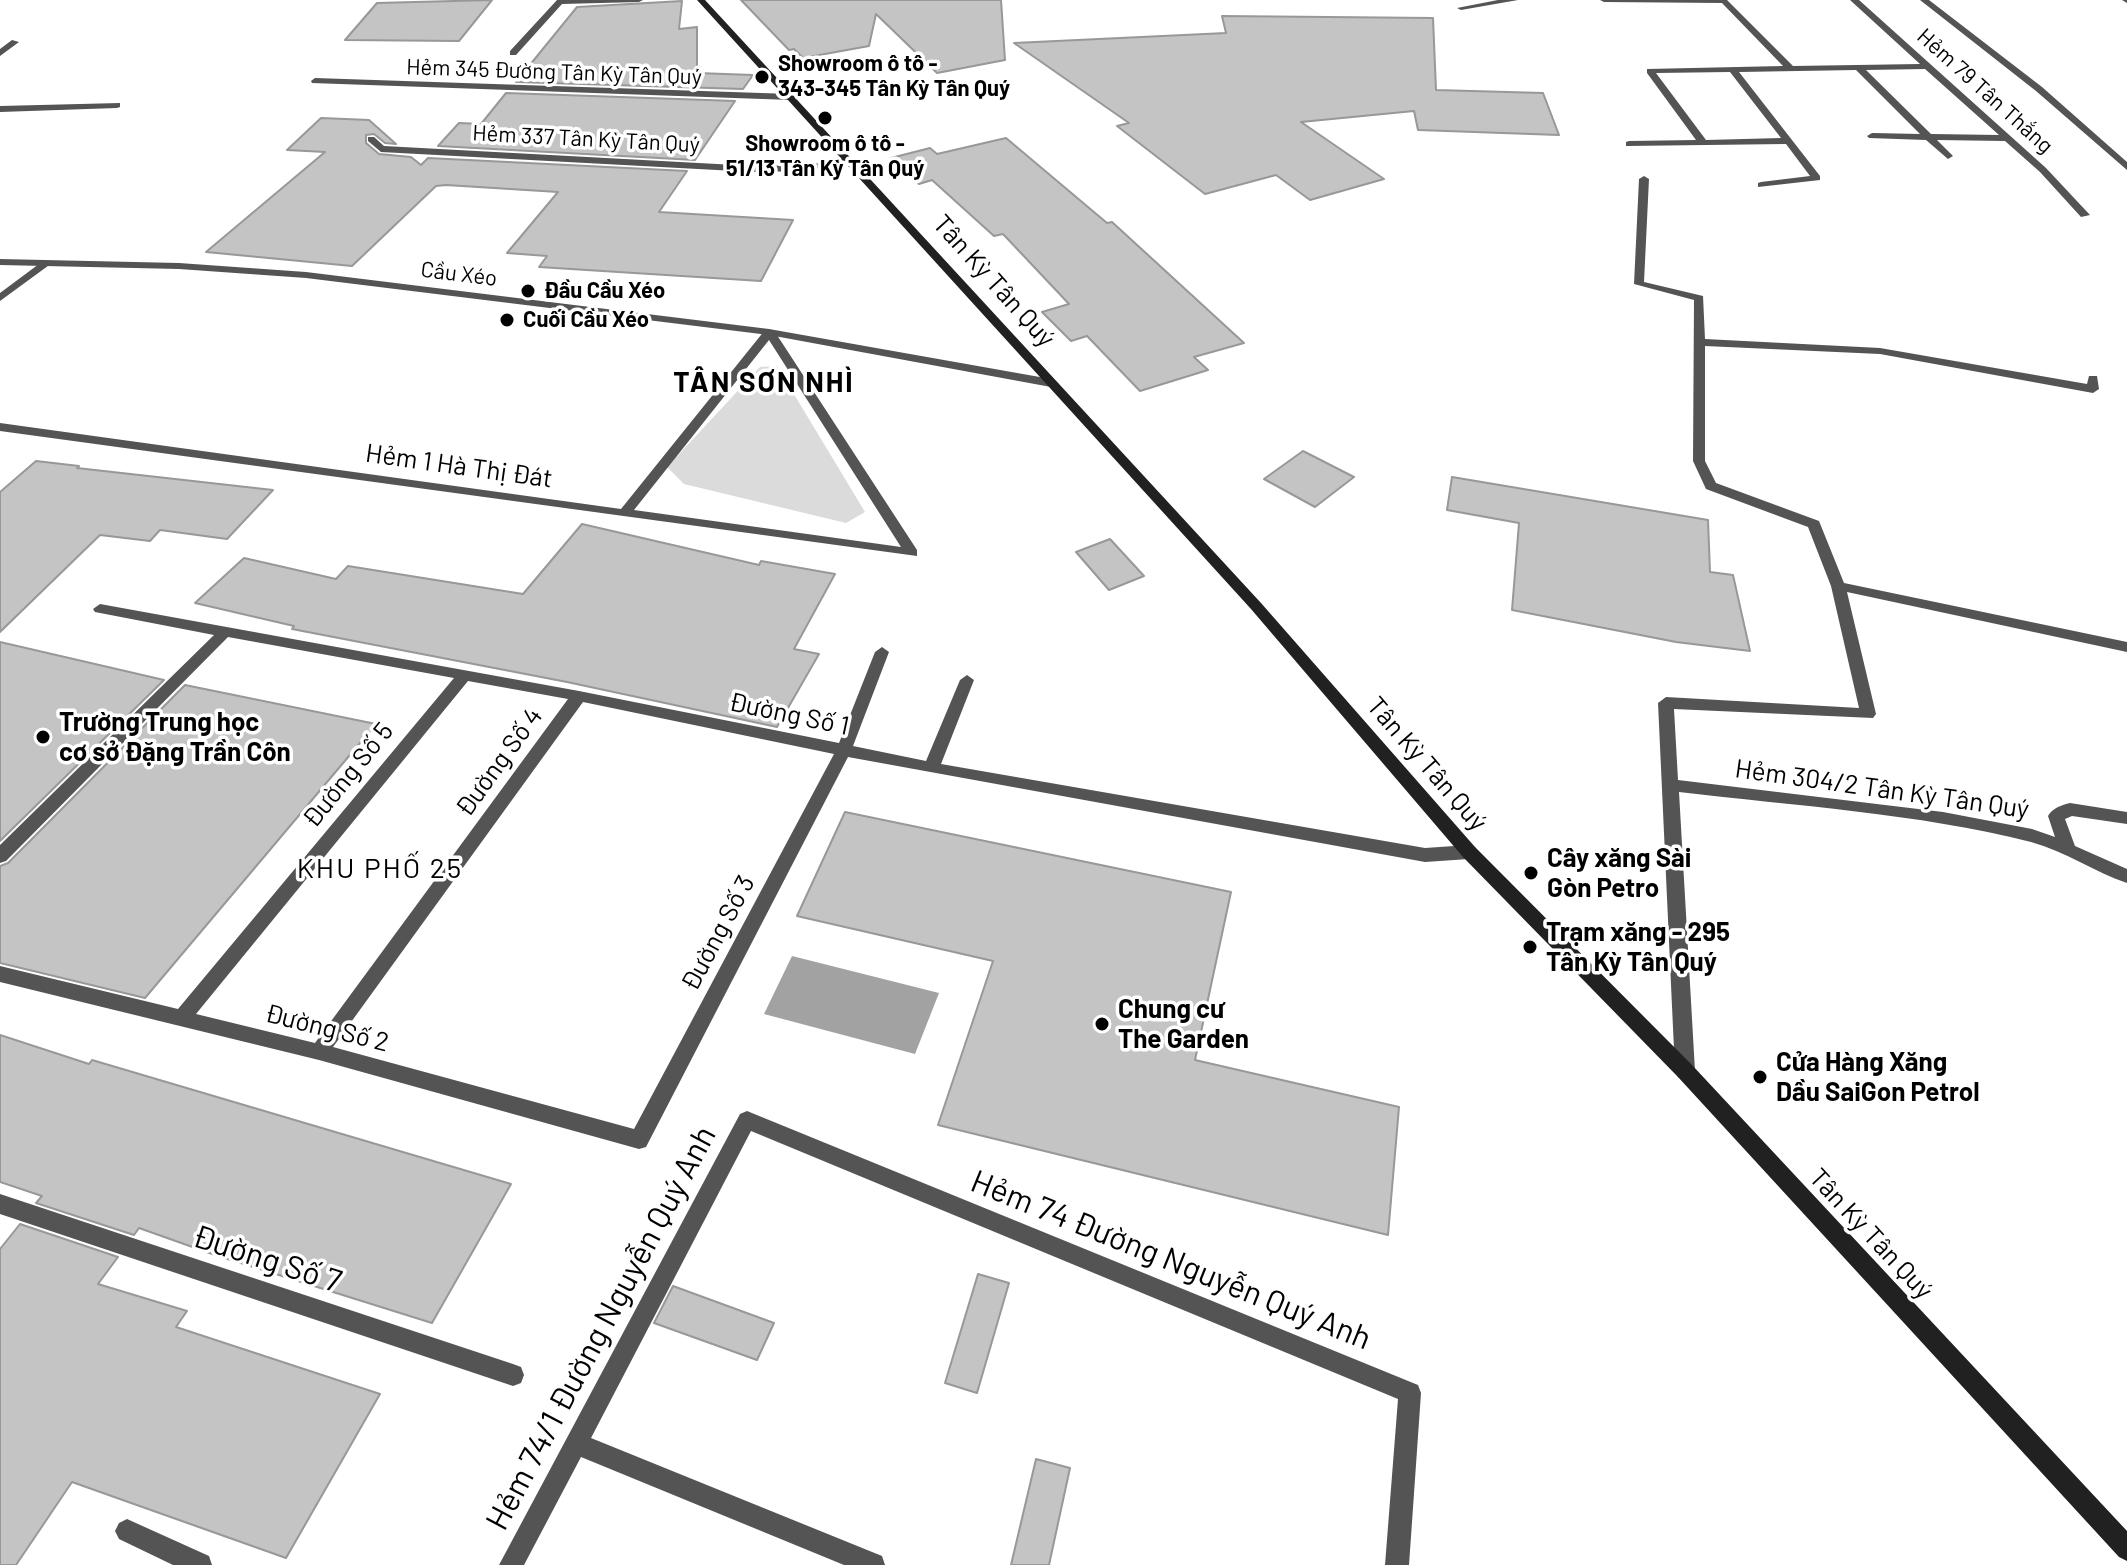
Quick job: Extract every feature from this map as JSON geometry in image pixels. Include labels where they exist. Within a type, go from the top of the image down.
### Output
[{"type":"main road","name":"Tân Kỳ Tân Quý","points":[[701,0],[1256,606],[1469,852],[1685,1071],[2127,1549]]},
{"type":"street","points":[[513,53],[560,2],[639,0]]},
{"type":"street","points":[[1461,8],[1514,0]]},
{"type":"street","points":[[1604,0],[1724,1],[1792,70]]},
{"type":"street","name":"Hẻm 79 Tân Thắng","points":[[1854,0],[2008,138],[2085,215]]},
{"type":"street","points":[[1924,0],[2039,89],[2127,167]]},
{"type":"street","points":[[0,53],[15,42]]},
{"type":"street","points":[[1704,144],[1650,71],[1930,66]]},
{"type":"street","points":[[1859,68],[1948,156]]},
{"type":"street","points":[[1733,70],[1817,178],[1761,185]]},
{"type":"street","name":"Hẻm 345 Đường Tân Kỳ Tân Quý","points":[[315,81],[791,97]]},
{"type":"street","points":[[0,109],[117,105]]},
{"type":"street","points":[[1872,136],[2008,138]]},
{"type":"street","name":"Hẻm 337 Tân Kỳ Tân Quý","points":[[371,139],[381,149],[754,169],[809,168],[849,160]]},
{"type":"street","points":[[1629,144],[1789,141]]},
{"type":"street","points":[[1644,179],[1639,284],[1699,298],[1699,461],[1711,486],[1814,524],[1838,586],[1868,714],[1666,703],[1685,1071]]},
{"type":"street","name":"Cầu Xéo","points":[[0,262],[306,275],[769,332],[1051,383]]},
{"type":"street","points":[[0,298],[47,263]]},
{"type":"street","points":[[625,513],[769,332]]},
{"type":"street","name":"Hẻm 1 Hà Thị Đát","points":[[0,427],[912,553],[769,332]]},
{"type":"street","points":[[1699,342],[1880,351],[2093,389],[2093,378]]},
{"type":"street","points":[[1838,586],[2127,647]]},
{"type":"street","name":"Đường Số 1","points":[[100,609],[579,696],[931,768],[1425,855],[1469,852]]},
{"type":"street","points":[[0,856],[226,631]]},
{"type":"street","name":"Đường Số 3","points":[[639,1140],[844,750],[882,652]]},
{"type":"street","name":"Đường Số 5","points":[[181,1019],[464,676]]},
{"type":"street","points":[[931,768],[967,680]]},
{"type":"street","name":"Đường Số 4","points":[[319,1052],[579,696]]},
{"type":"street","name":"Hẻm 304/2 Tân Kỳ Tân Quý","points":[[1669,785],[1941,819],[2035,837],[2109,871],[2127,876]]},
{"type":"street","points":[[2068,850],[2056,816],[2070,809],[2127,818]]},
{"type":"street","name":"Đường Số 2","points":[[0,974],[319,1052],[639,1140]]},
{"type":"street","name":"Hẻm 74/1 Đường Nguyễn Quý Anh","points":[[511,1565],[747,1120]]},
{"type":"street","name":"Hẻm 74 Đường Nguyễn Quý Anh","points":[[747,1120],[1410,1393],[1397,1565]]},
{"type":"street","name":"Đường Số 7","points":[[0,1204],[513,1375]]},
{"type":"street","points":[[575,1443],[873,1565]]},
{"type":"street","points":[[127,1531],[200,1565]]},
{"type":"shaded area","points":[[777,366],[865,512],[846,523],[684,484],[667,467],[760,367]]},
{"type":"shaded area","points":[[792,956],[939,993],[915,1054],[764,1014]]},
{"type":"building","points":[[492,0],[459,41],[345,40],[377,3]]},
{"type":"building","points":[[741,0],[1001,0],[1005,60],[937,73],[876,14],[869,46],[803,58],[794,49],[789,50]]},
{"type":"building","points":[[682,1],[679,29],[697,27],[697,73],[753,75],[743,89],[516,82],[577,7]]},
{"type":"building","points":[[1222,16],[1433,18],[1436,90],[1543,93],[1559,135],[1418,130],[1414,111],[1301,122],[1384,179],[1310,200],[1276,175],[1205,194],[1117,126],[1129,123],[1014,43],[1226,33]]},
{"type":"building","points":[[506,93],[735,101],[695,160],[438,146],[459,123],[481,124]]},
{"type":"building","points":[[321,118],[369,120],[396,144],[385,143],[374,134],[366,135],[366,143],[379,154],[411,157],[421,165],[428,158],[687,171],[659,212],[793,220],[761,281],[539,267],[547,256],[507,253],[558,192],[446,185],[436,186],[352,266],[206,252],[325,152],[287,150]]},
{"type":"building","points":[[1006,138],[1107,223],[1112,222],[1244,343],[1194,357],[1208,370],[1140,391],[1087,336],[1071,341],[1042,312],[1069,304],[1003,234],[994,236],[932,180],[919,184],[891,158],[930,148],[937,154]]},
{"type":"building","points":[[1303,451],[1354,477],[1315,507],[1264,479]]},
{"type":"building","points":[[36,461],[273,490],[227,539],[160,530],[150,541],[100,535],[0,632],[0,492]]},
{"type":"building","points":[[1452,477],[1708,520],[1710,572],[1733,575],[1750,651],[1676,642],[1512,610],[1519,523],[1447,510]]},
{"type":"building","points":[[582,524],[759,565],[761,561],[835,574],[794,649],[819,654],[777,727],[567,682],[292,629],[294,626],[195,603],[244,558],[336,579],[348,566],[523,594]]},
{"type":"building","points":[[1110,539],[1144,576],[1109,590],[1076,552]]},
{"type":"building","name":"Trường Trung học cơ sở Đặng Trần Côn","points":[[0,642],[164,680],[0,841]]},
{"type":"building","points":[[185,685],[376,724],[145,998],[0,963],[0,866],[8,863]]},
{"type":"building","name":"Chung cư The Garden","points":[[845,812],[1231,892],[1195,1060],[1399,1107],[1388,1235],[938,1125],[993,961],[797,916]]},
{"type":"building","points":[[0,1035],[89,1064],[92,1060],[511,1184],[432,1323],[139,1228],[134,1235],[36,1203],[42,1196],[0,1182]]},
{"type":"building","points":[[20,1224],[118,1257],[98,1284],[187,1311],[176,1327],[380,1394],[286,1558],[72,1482],[16,1565],[0,1565],[0,1249]]},
{"type":"building","points":[[978,1274],[1009,1283],[977,1393],[945,1383]]},
{"type":"building","points":[[673,1286],[774,1323],[757,1360],[654,1323]]},
{"type":"building","points":[[1036,1459],[1070,1468],[1049,1565],[1011,1565]]},
{"type":"place","name":"Showroom ô tô - 343-345 Tân Kỳ Tân Quý","points":[[762,77]]},
{"type":"place","name":"Showroom ô tô - 51/13 Tân Kỳ Tân Quý","points":[[825,118]]},
{"type":"place","name":"Đầu Cầu Xéo","points":[[528,291]]},
{"type":"place","name":"Cuối Cầu Xéo","points":[[507,320]]},
{"type":"place","name":"Trường Trung học cơ sở Đặng Trần Côn","points":[[43,737]]},
{"type":"place","name":"Cây xăng Sài Gòn Petro","points":[[1531,873]]},
{"type":"place","name":"Trạm xăng - 295 Tân Kỳ Tân Quý","points":[[1530,947]]},
{"type":"place","name":"Chung cư The Garden","points":[[1102,1024]]},
{"type":"place","name":"Cửa Hàng Xăng Dầu SaiGon Petrol","points":[[1760,1077]]},
{"type":"district","name":"TÂN SƠN NHÌ","points":[[764,383]]},
{"type":"district","name":"KHU PHỐ 25","points":[[380,869]]}]
